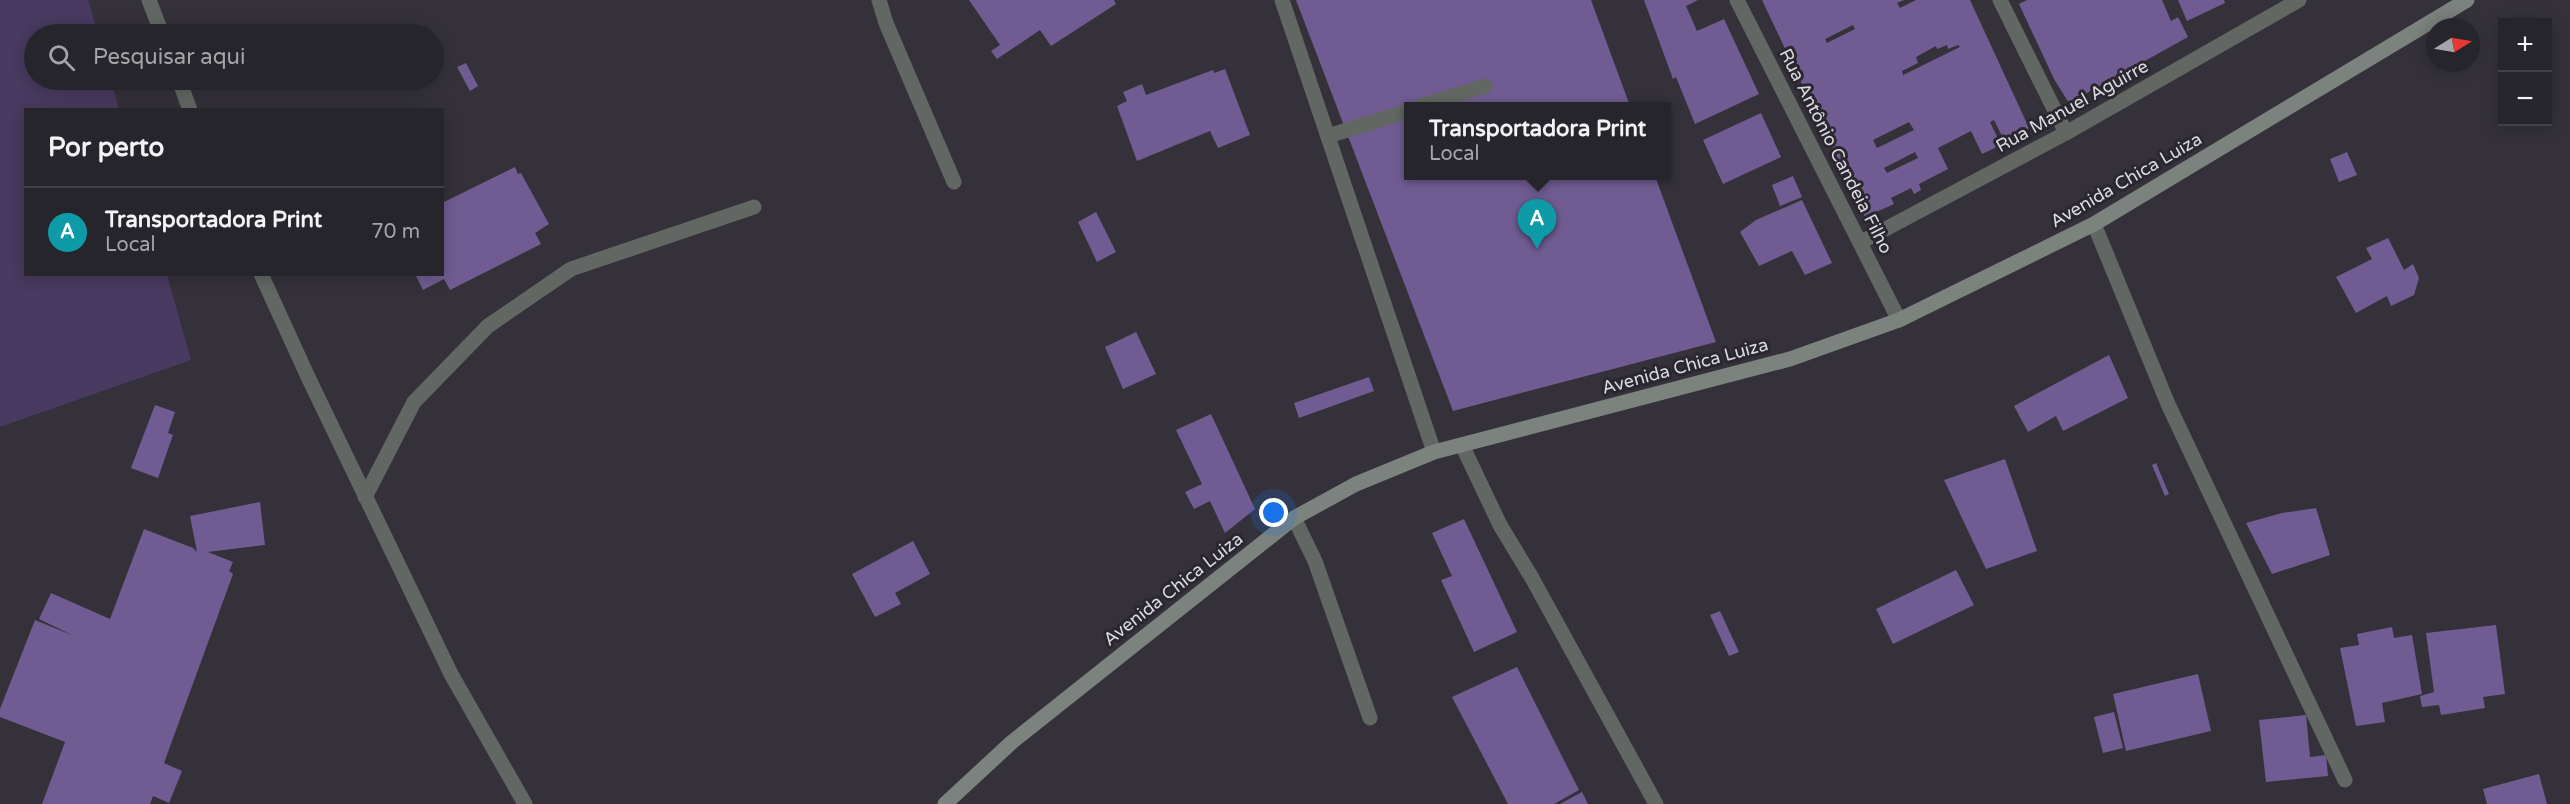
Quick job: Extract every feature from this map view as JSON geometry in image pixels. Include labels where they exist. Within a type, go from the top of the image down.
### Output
[{"type":"main road","name":"Avenida Chica Luiza","points":[[945,804],[1012,742],[1294,518],[1356,484],[1434,452],[1790,359],[1899,320],[2094,224],[2467,0]]},
{"type":"street","points":[[149,0],[158,24]]},
{"type":"street","points":[[879,0],[886,23],[954,182]]},
{"type":"street","points":[[1282,0],[1434,452]]},
{"type":"street","name":"Rua Antônio Candeia Filho","points":[[1737,0],[1899,320]]},
{"type":"street","points":[[2000,0],[2066,133]]},
{"type":"street","name":"Rua Manuel Aguirre","points":[[1861,242],[2066,133],[2299,0]]},
{"type":"street","points":[[1434,102],[1485,86]]},
{"type":"street","points":[[183,90],[189,108]]},
{"type":"street","points":[[1328,136],[1404,112]]},
{"type":"street","points":[[365,496],[414,402],[488,326],[571,268],[754,207]]},
{"type":"street","points":[[2094,224],[2168,404],[2345,780]]},
{"type":"street","points":[[262,276],[365,496],[452,674],[525,804]]},
{"type":"street","points":[[1462,445],[1500,525],[1532,578],[1656,804]]},
{"type":"street","points":[[1294,518],[1316,561],[1371,718]]},
{"type":"shaded area","points":[[0,0],[88,0],[95,24],[24,24],[24,90],[114,90],[119,108],[24,108],[24,276],[167,276],[191,360],[0,427]]},
{"type":"building","points":[[969,0],[1114,0],[1116,4],[1051,46],[1040,30],[997,59],[991,51],[1000,45]]},
{"type":"building","points":[[1296,0],[1591,0],[1629,102],[1404,102],[1404,180],[1656,180],[1716,342],[1453,411]]},
{"type":"building","points":[[1644,0],[1698,0],[1686,6],[1697,31],[1724,19],[1759,94],[1695,124],[1676,77],[1673,79]]},
{"type":"building","points":[[1762,0],[1904,0],[1897,3],[1900,8],[1916,0],[1970,0],[2029,128],[2005,142],[1994,120],[1990,122],[2001,145],[1982,154],[1971,131],[1938,148],[1948,169],[1919,184],[1921,190],[1914,194],[1911,188],[1891,198],[1894,204],[1865,217]],"holes":[[[1853,25],[1855,29],[1827,43],[1825,39]],[[1947,45],[1948,49],[1958,45],[1960,47],[1903,75],[1902,71],[1918,63],[1916,57],[1936,46],[1937,49]],[[1909,122],[1914,130],[1877,148],[1873,140]],[[1915,152],[1918,158],[1887,173],[1884,168]]]},
{"type":"building","points":[[2027,0],[2162,0],[2171,21],[2178,17],[2188,37],[2069,103],[2054,79],[2019,4]]},
{"type":"building","points":[[2178,0],[2224,0],[2225,3],[2187,21]]},
{"type":"building","points":[[466,63],[478,86],[470,91],[457,67]]},
{"type":"building","points":[[1225,69],[1250,135],[1218,148],[1210,131],[1137,161],[1117,106],[1127,101],[1123,92],[1142,84],[1146,95],[1213,70],[1214,73]]},
{"type":"building","points":[[1761,113],[1781,157],[1723,184],[1703,140]]},
{"type":"building","points":[[2347,152],[2357,175],[2339,182],[2330,159]]},
{"type":"building","points":[[515,167],[518,174],[521,173],[549,224],[535,233],[541,244],[450,290],[444,279],[423,290],[416,276],[444,276],[444,202]]},
{"type":"building","points":[[1793,176],[1802,197],[1780,206],[1772,185]]},
{"type":"building","points":[[1802,200],[1832,263],[1805,275],[1792,251],[1759,266],[1740,232],[1756,220]]},
{"type":"building","points":[[1096,212],[1116,252],[1097,262],[1078,222]]},
{"type":"building","points":[[2388,238],[2404,270],[2413,264],[2419,278],[2414,295],[2391,306],[2387,296],[2356,313],[2336,277],[2372,259],[2366,248]]},
{"type":"building","points":[[1136,332],[1156,374],[1123,389],[1105,347]]},
{"type":"building","points":[[2109,355],[2128,398],[2063,431],[2056,416],[2028,432],[2014,406]]},
{"type":"building","points":[[1369,377],[1374,391],[1299,418],[1294,403]]},
{"type":"building","points":[[155,405],[175,412],[168,433],[173,435],[158,478],[131,468]]},
{"type":"building","points":[[1211,414],[1255,509],[1225,533],[1210,501],[1194,509],[1185,492],[1202,484],[1176,430]]},
{"type":"building","points":[[2005,459],[2037,551],[1986,569],[1944,480]]},
{"type":"building","points":[[2156,463],[2169,494],[2165,496],[2152,465]]},
{"type":"building","points":[[260,502],[265,545],[208,552],[233,562],[229,571],[233,574],[164,763],[182,771],[169,803],[153,796],[150,804],[42,804],[65,742],[0,717],[0,709],[35,620],[74,636],[39,619],[51,593],[110,619],[144,529],[193,548],[197,552],[190,516]]},
{"type":"building","points":[[2316,508],[2330,555],[2272,574],[2246,523],[2282,513]]},
{"type":"building","points":[[1464,519],[1517,632],[1474,652],[1441,580],[1452,576],[1432,533]]},
{"type":"building","points":[[913,541],[930,574],[895,593],[901,604],[875,617],[852,574]]},
{"type":"building","points":[[1956,570],[1974,605],[1893,644],[1876,609]]},
{"type":"building","points":[[1720,611],[1739,652],[1729,656],[1710,615]]},
{"type":"building","points":[[2496,625],[2505,694],[2483,697],[2485,708],[2441,715],[2439,705],[2422,707],[2420,696],[2434,692],[2426,633]]},
{"type":"building","points":[[2392,627],[2394,638],[2412,635],[2422,694],[2382,703],[2385,722],[2356,726],[2340,648],[2359,645],[2357,634]]},
{"type":"building","points":[[1517,667],[1579,790],[1554,804],[1508,804],[1452,697]]},
{"type":"building","points":[[2198,674],[2211,731],[2126,751],[2113,694]]},
{"type":"building","points":[[2114,712],[2123,748],[2103,753],[2094,717]]},
{"type":"building","points":[[2306,715],[2310,757],[2326,755],[2328,776],[2266,782],[2259,720]]},
{"type":"building","points":[[2539,774],[2547,804],[2487,804],[2483,789]]},
{"type":"building","points":[[1582,792],[1588,804],[1560,804]]},
{"type":"place","name":"Transportadora Print","points":[[1537,249]]}]
